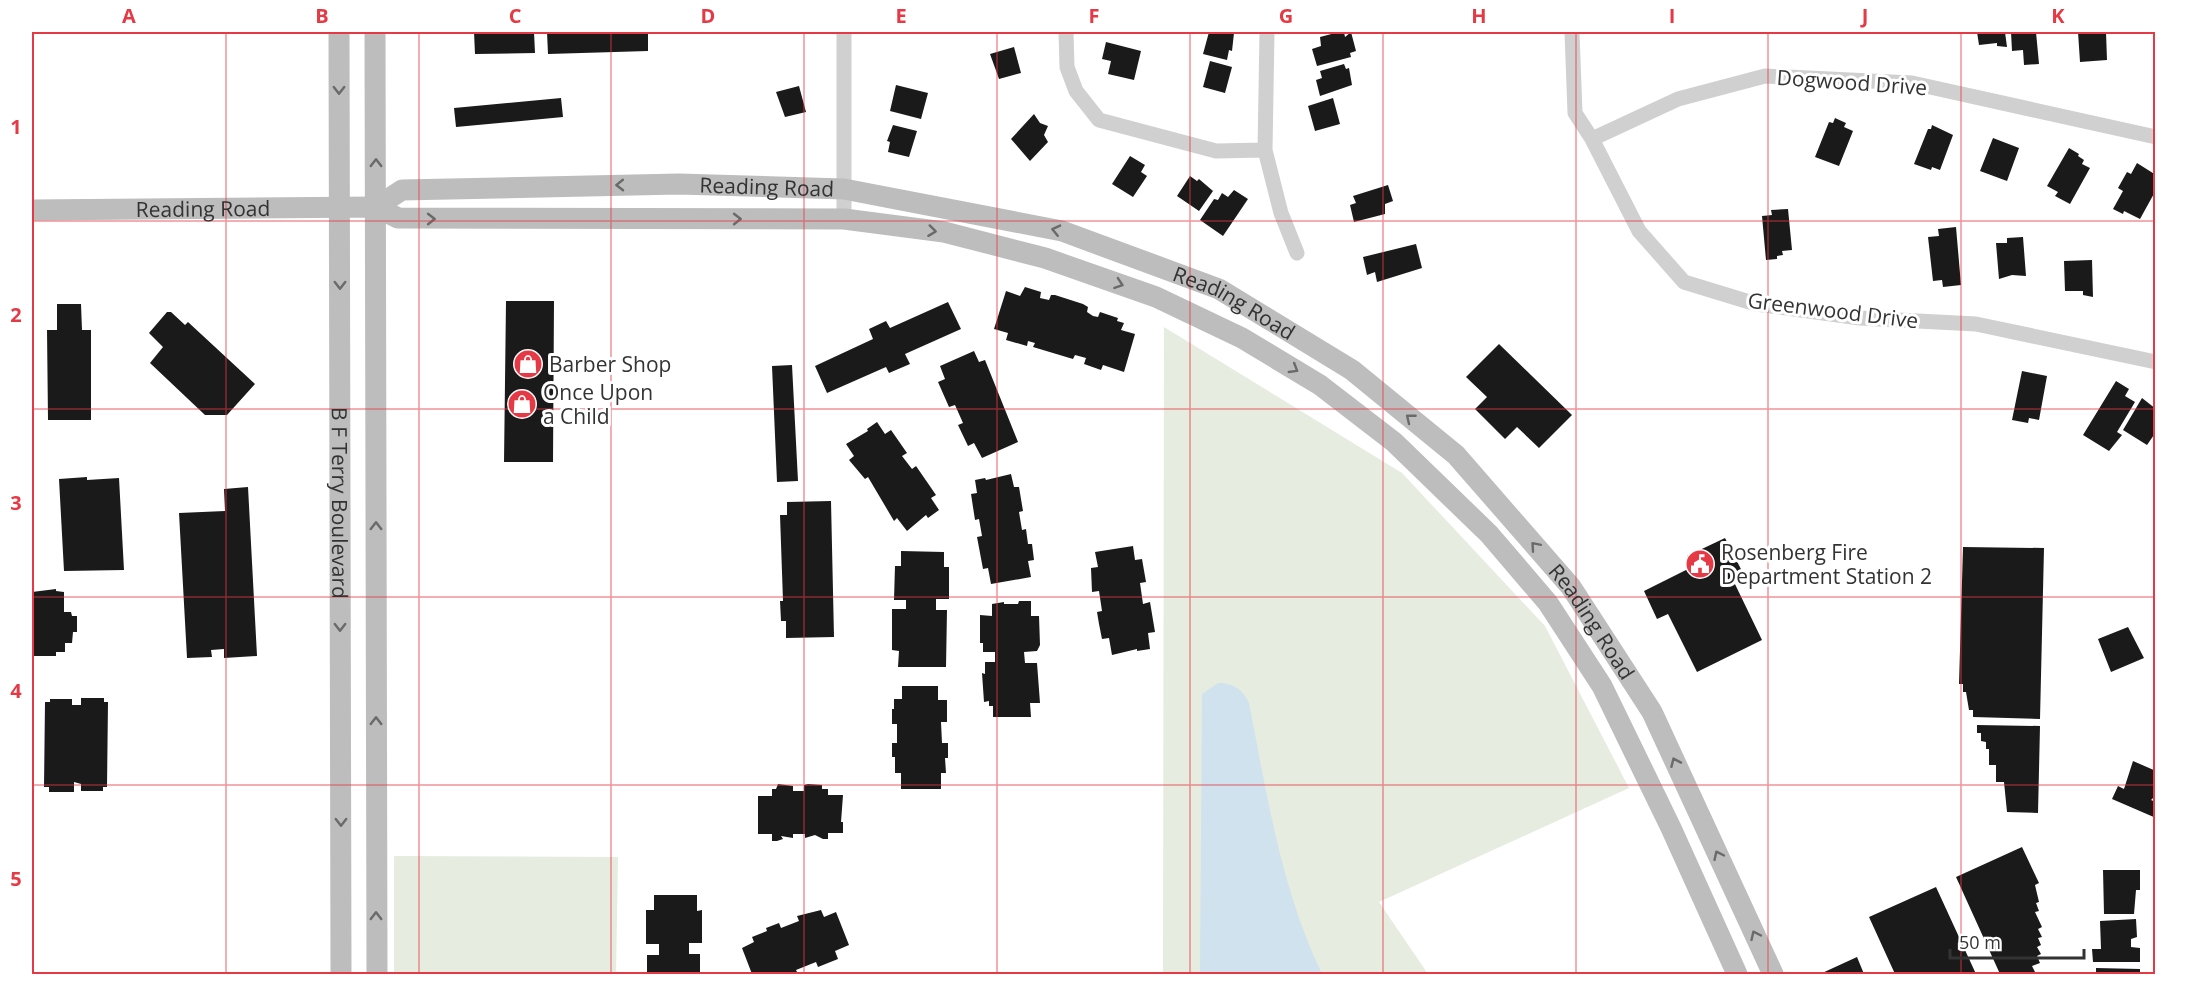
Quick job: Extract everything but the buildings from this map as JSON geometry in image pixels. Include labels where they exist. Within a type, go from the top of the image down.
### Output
[{"type":"main road","name":"B F Terry Boulevard","points":[[339,32],[341,975]]},
{"type":"main road","name":"B F Terry Boulevard","points":[[375,32],[376,975]]},
{"type":"main road","name":"Reading Road","points":[[376,207],[402,189],[679,184],[844,189],[1062,231],[1219,289],[1352,370],[1456,455],[1571,587],[1652,712],[1773,975]]},
{"type":"main road","name":"Reading Road","points":[[32,210],[376,207],[398,219],[844,219],[955,235],[1017,250],[1156,297],[1242,338],[1320,385],[1394,442],[1489,534],[1548,603],[1602,686],[1671,828],[1737,975]]},
{"type":"main road","points":[[1671,828],[1699,815]]},
{"type":"street","points":[[844,32],[844,219]]},
{"type":"street","points":[[1066,32],[1067,67],[1076,91],[1099,120],[1216,151],[1265,150]]},
{"type":"street","points":[[1267,32],[1265,150],[1281,213],[1297,253]]},
{"type":"street","name":"Greenwood Drive","points":[[1572,32],[1575,113],[1592,139],[1639,231],[1684,282],[1756,304],[1860,318],[1976,324],[2156,362]]},
{"type":"street","name":"Dogwood Drive","points":[[1592,139],[1678,99],[1765,76],[1912,83],[2156,136]]},
{"type":"shaded area","points":[[1164,327],[1402,473],[1545,626],[1629,788],[1379,902],[1428,974],[1163,974]]},
{"type":"shaded area","points":[[394,856],[618,857],[616,974],[394,974]]},
{"type":"water","points":[[1218,683],[1229,684],[1237,688],[1249,703],[1269,807],[1286,875],[1308,942],[1322,974],[1200,974],[1202,694]]},
{"type":"place","name":"Barber Shop","points":[[528,364]]},
{"type":"place","name":"Once Upon a Child","points":[[522,404]]},
{"type":"place","name":"Rosenberg Fire Department Station 2","points":[[1700,564]]}]
